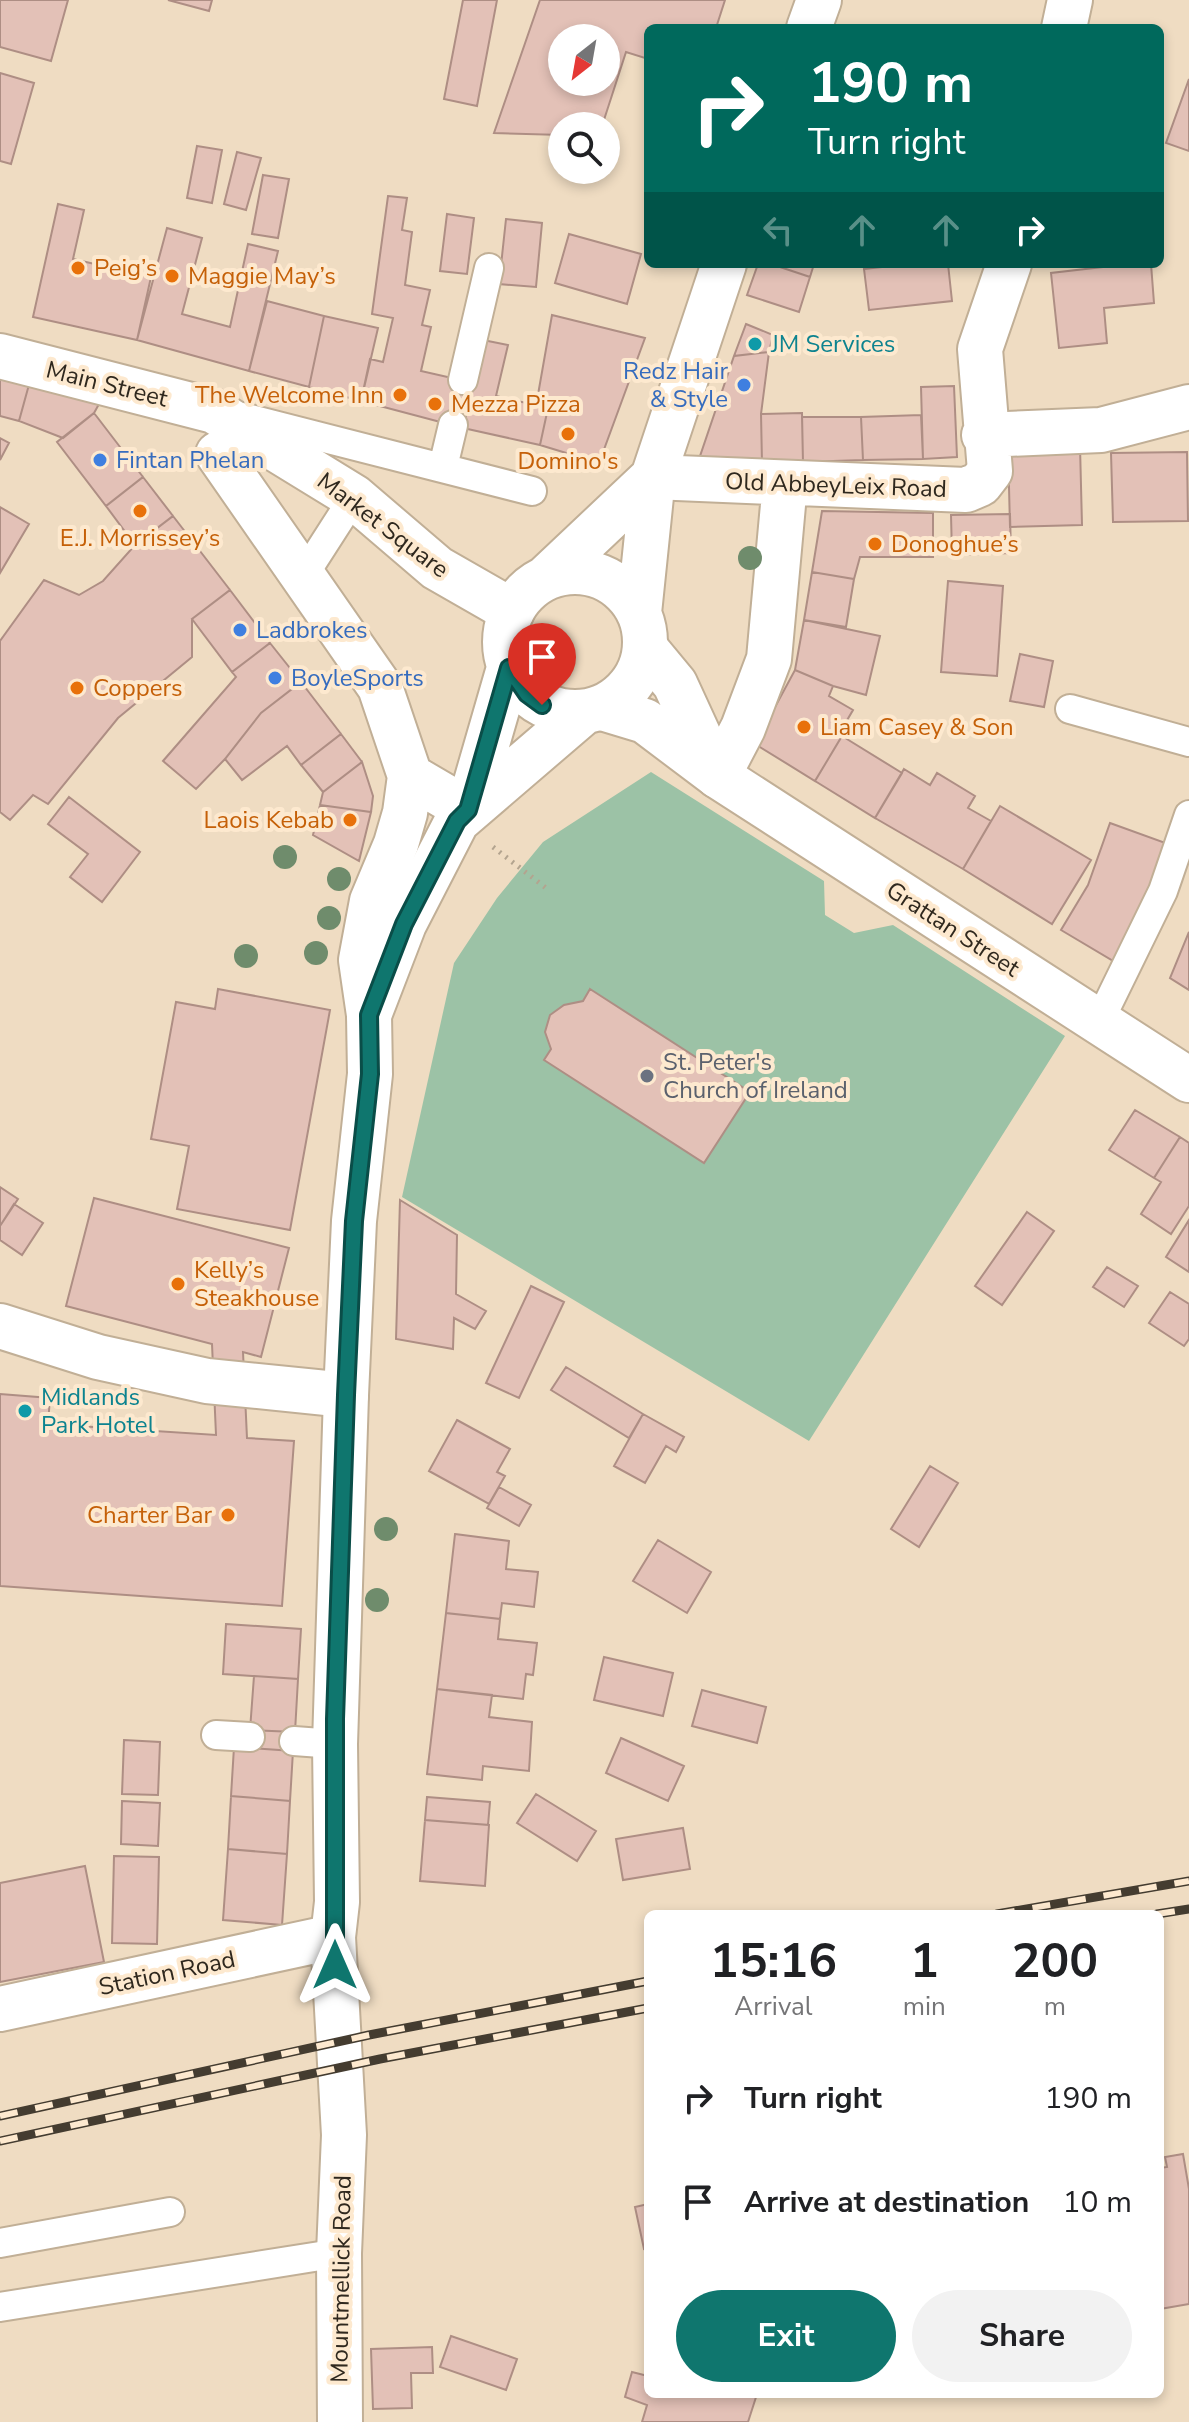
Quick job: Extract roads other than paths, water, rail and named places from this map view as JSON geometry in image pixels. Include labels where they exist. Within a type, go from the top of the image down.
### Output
[{"type":"main road","points":[[810,24],[819,0]]},
{"type":"main road","points":[[1065,24],[1070,0]]},
{"type":"main road","points":[[462,816],[593,710],[635,681],[643,631],[653,477],[723,268]]},
{"type":"main road","name":"Old AbbeyLeix Road","points":[[653,477],[966,490],[980,484],[990,471],[984,435],[980,349],[1008,268]]},
{"type":"main road","name":"Main Street","points":[[0,356],[214,411]]},
{"type":"main road","points":[[984,435],[1101,430],[1189,407]]},
{"type":"main road","name":"Market Square","points":[[214,411],[354,497],[437,568],[512,611]]},
{"type":"main road","points":[[218,454],[380,687],[410,776],[405,813],[396,844],[372,901],[361,960],[369,1015]]},
{"type":"main road","points":[[369,1015],[404,924],[462,816],[509,668],[505,635],[512,611],[527,591],[547,577],[653,477]]},
{"type":"main road","points":[[718,776],[743,728],[769,659],[785,483]]},
{"type":"main road","points":[[547,577],[568,572],[593,574],[612,582],[629,597],[643,631],[675,684],[718,776]]},
{"type":"main road","points":[[509,668],[527,694],[542,705],[560,712],[593,710]]},
{"type":"main road","name":"Grattan Street","points":[[593,710],[645,721],[718,776],[1189,1080]]},
{"type":"main road","points":[[410,776],[462,816]]},
{"type":"main road","name":"Mountmellick Road","points":[[340,2422],[339,2253],[344,2135],[333,1937],[337,1902],[314,1742],[346,1395],[354,1221],[370,1074],[369,1015]]},
{"type":"main road","points":[[0,1326],[98,1357],[207,1381],[346,1395]]},
{"type":"main road","name":"Station Road","points":[[0,2009],[333,1937]]},
{"type":"lane","points":[[463,380],[489,268]]},
{"type":"lane","points":[[214,411],[288,426],[532,491]]},
{"type":"lane","points":[[443,467],[453,425]]},
{"type":"lane","points":[[302,578],[354,497]]},
{"type":"lane","points":[[1070,709],[1189,742]]},
{"type":"lane","points":[[1098,1024],[1163,891],[1189,815]]},
{"type":"lane","points":[[216,1735],[250,1737]]},
{"type":"lane","points":[[0,2243],[170,2212]]},
{"type":"lane","points":[[0,2307],[339,2253]]},
{"type":"railway","points":[[1020,1910],[1189,1881]]},
{"type":"railway","points":[[1164,1913],[1189,1909]]},
{"type":"railway","points":[[0,2116],[369,2035],[644,1982]]},
{"type":"railway","points":[[0,2141],[380,2059],[644,2009]]},
{"type":"place","name":"Peig’s","points":[[78,268]]},
{"type":"place","name":"Maggie May’s","points":[[172,276]]},
{"type":"place","name":"JM Services","points":[[755,344]]},
{"type":"place","name":"Redz Hair & Style","points":[[744,385]]},
{"type":"place","name":"The Welcome Inn","points":[[400,395]]},
{"type":"place","name":"Mezza Pizza","points":[[435,404]]},
{"type":"place","name":"Domino's","points":[[568,434]]},
{"type":"place","name":"Fintan Phelan","points":[[100,460]]},
{"type":"place","name":"E.J. Morrissey’s","points":[[140,511]]},
{"type":"place","name":"Donoghue’s","points":[[875,544]]},
{"type":"place","name":"Ladbrokes","points":[[240,630]]},
{"type":"place","name":"BoyleSports","points":[[275,678]]},
{"type":"place","name":"Coppers","points":[[77,688]]},
{"type":"place","name":"Liam Casey & Son","points":[[804,727]]},
{"type":"place","name":"Laois Kebab","points":[[350,820]]},
{"type":"place","name":"St. Peter's Church of Ireland","points":[[647,1076]]},
{"type":"place","name":"Kelly’s Steakhouse","points":[[178,1284]]},
{"type":"place","name":"Midlands Park Hotel","points":[[25,1411]]},
{"type":"place","name":"Charter Bar","points":[[228,1515]]}]
